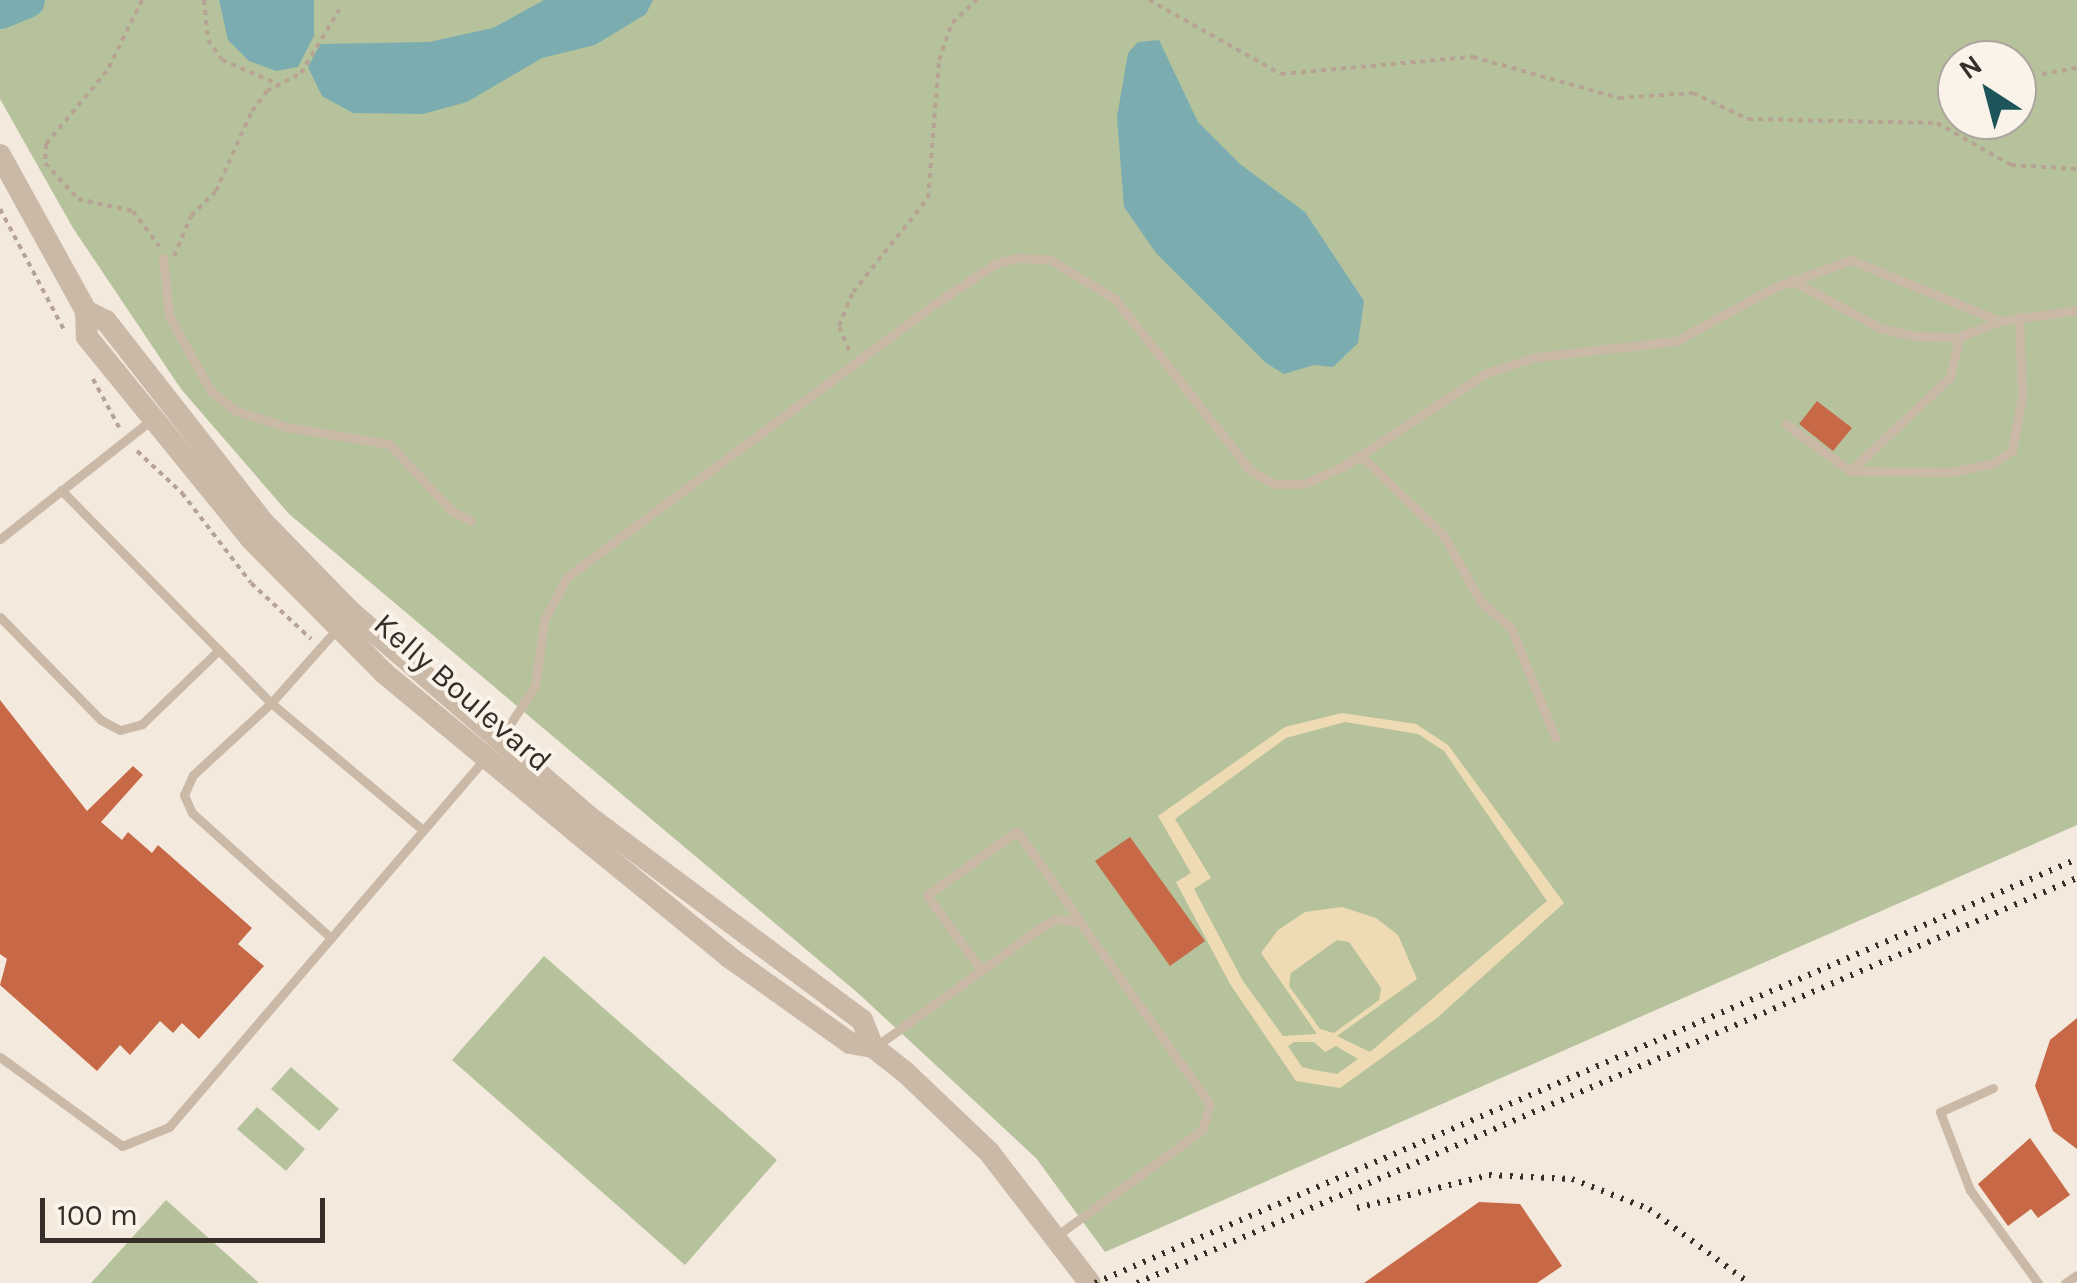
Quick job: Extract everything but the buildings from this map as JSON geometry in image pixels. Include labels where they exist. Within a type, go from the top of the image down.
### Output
[{"type":"street","name":"Kelly Boulevard","points":[[0,154],[86,310],[86,337],[150,421],[338,628],[492,749]]},
{"type":"street","name":"Kelly Boulevard","points":[[86,310],[106,322],[264,522],[492,749],[729,957],[850,1043],[873,1048],[988,1152],[1090,1283]]},
{"type":"lane","points":[[163,258],[169,316],[211,391],[236,410],[287,427],[389,444],[452,511],[472,521]]},
{"type":"lane","points":[[0,1057],[122,1146],[169,1128],[492,749],[535,686],[544,620],[567,577],[994,264],[1049,259],[1115,300],[1251,470],[1274,484],[1304,484],[1360,454],[1486,373],[1536,357],[1676,341],[1792,280],[1852,260],[2000,321]]},
{"type":"lane","points":[[1792,280],[1880,328],[1959,336],[2000,321],[2077,310]]},
{"type":"lane","points":[[1786,424],[1850,471],[1952,472],[1992,464],[2012,452],[2022,396],[2019,317]]},
{"type":"lane","points":[[1850,471],[1950,377],[1959,336]]},
{"type":"lane","points":[[0,540],[150,421]]},
{"type":"lane","points":[[1360,454],[1444,536],[1480,601],[1511,628],[1555,737]]},
{"type":"lane","points":[[60,490],[272,703],[423,830]]},
{"type":"lane","points":[[0,617],[109,726],[131,730],[219,650]]},
{"type":"lane","points":[[331,938],[192,813],[184,794],[194,775],[272,703],[338,628]]},
{"type":"lane","points":[[980,970],[927,895],[1017,831],[1210,1104],[1202,1130],[1056,1236]]},
{"type":"lane","points":[[873,1048],[1056,919],[1080,922]]},
{"type":"lane","points":[[1993,1088],[1940,1112],[1970,1190],[2038,1283]]},
{"type":"lane","points":[[2065,1283],[2077,1274]]},
{"type":"path","points":[[142,0],[106,71],[46,144],[46,162],[78,199],[133,211],[147,222],[163,258],[180,254],[182,232],[216,190],[252,111],[278,84],[301,73],[317,38],[339,10]]},
{"type":"path","points":[[204,0],[208,40],[222,60],[278,84]]},
{"type":"path","points":[[857,362],[844,344],[843,311],[928,198],[939,60],[952,23],[977,0]]},
{"type":"path","points":[[1149,0],[1281,74],[1472,57],[1618,98],[1693,94],[1748,119],[1937,123],[2011,165],[2077,169]]},
{"type":"path","points":[[2042,74],[2077,68]]},
{"type":"green space","points":[[0,0],[2077,0],[2077,825],[1105,1252],[1036,1158],[859,994],[289,514],[181,389],[73,228],[0,99]]},
{"type":"green space","points":[[544,956],[777,1160],[685,1265],[452,1060]]},
{"type":"green space","points":[[291,1067],[339,1109],[319,1131],[271,1089]]},
{"type":"green space","points":[[257,1107],[305,1149],[286,1171],[237,1129]]},
{"type":"green space","points":[[166,1200],[259,1283],[91,1283]]},
{"type":"sand","points":[[1342,713],[1416,724],[1448,745],[1564,903],[1437,1018],[1340,1088],[1296,1081],[1230,984],[1176,882],[1191,873],[1158,816],[1285,727]],"holes":[[[1345,722],[1418,734],[1444,751],[1547,901],[1370,1052],[1337,1036],[1417,979],[1398,935],[1376,918],[1342,907],[1305,912],[1278,930],[1261,953],[1317,1034],[1283,1036],[1243,981],[1194,889],[1211,878],[1175,819],[1286,738]],[[1337,940],[1349,942],[1381,988],[1379,1000],[1334,1033],[1320,1029],[1289,986],[1291,973]],[[1294,1042],[1314,1042],[1325,1052],[1336,1046],[1358,1059],[1337,1074],[1314,1070],[1302,1067],[1288,1046]]]},
{"type":"water","points":[[219,0],[314,0],[314,36],[298,67],[276,71],[249,61],[228,40]]},
{"type":"water","points":[[544,0],[653,0],[646,14],[595,45],[542,58],[467,102],[423,114],[353,113],[322,96],[308,67],[320,44],[429,42],[493,28]]},
{"type":"water","points":[[1159,40],[1198,122],[1240,164],[1305,212],[1364,301],[1358,343],[1333,367],[1314,365],[1284,374],[1266,363],[1156,253],[1124,207],[1117,117],[1128,53],[1138,42]]},
{"type":"waterway","points":[[0,11],[27,0]]},
{"type":"railway","points":[[1095,1283],[2077,859]]},
{"type":"railway","points":[[1137,1283],[2077,878]]},
{"type":"railway","points":[[1357,1208],[1489,1175],[1572,1179],[1649,1209],[1749,1283]]}]
